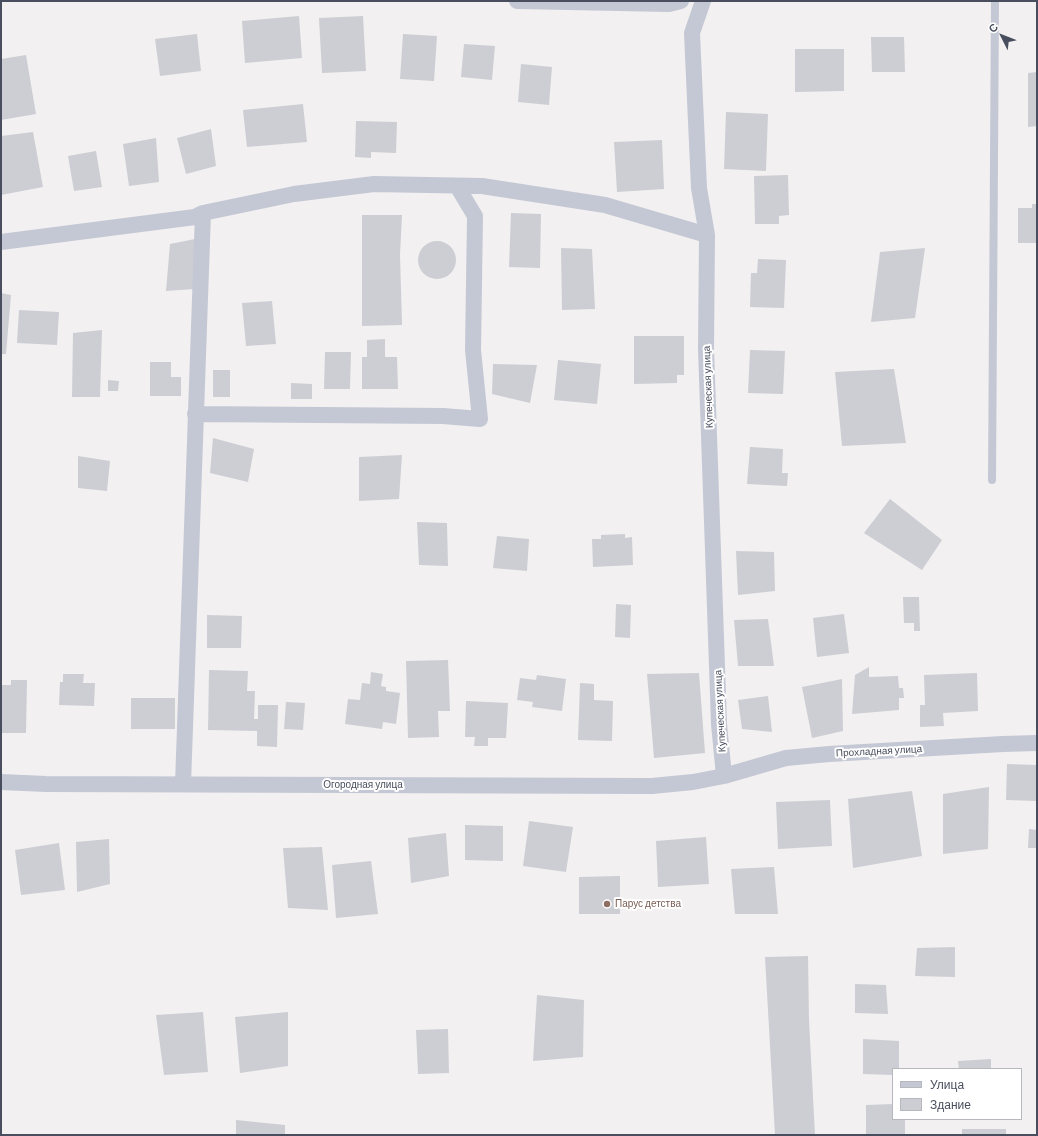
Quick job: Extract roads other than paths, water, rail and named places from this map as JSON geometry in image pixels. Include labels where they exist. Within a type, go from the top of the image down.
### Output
[{"type":"street","points":[[517,1],[669,4],[681,1]]},
{"type":"street","name":"Купеческая улица","points":[[703,1],[692,33],[699,188],[707,235],[707,357],[719,724],[724,776]]},
{"type":"street","points":[[1,242],[195,217],[203,213],[294,194],[374,184],[482,186],[604,204],[707,235]]},
{"type":"street","points":[[195,414],[443,416],[480,419],[473,350],[475,216],[457,186]]},
{"type":"street","points":[[183,784],[203,213]]},
{"type":"street","name":"Прохладная улица","points":[[724,776],[786,758],[995,744],[1037,743]]},
{"type":"street","name":"Огородная улица","points":[[1,782],[46,784],[652,786],[693,782],[724,776]]},
{"type":"lane","points":[[992,480],[995,1]]},
{"type":"place","name":"Парус детства","points":[[607,904]]}]
